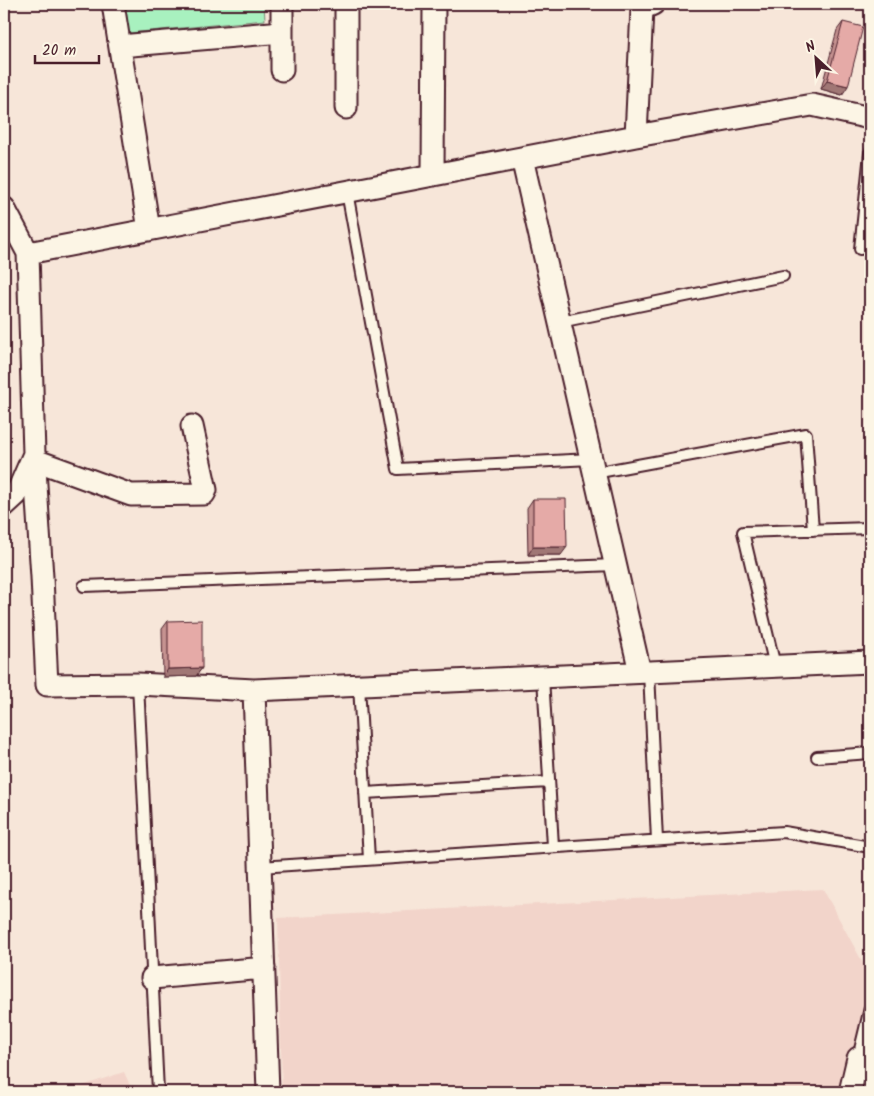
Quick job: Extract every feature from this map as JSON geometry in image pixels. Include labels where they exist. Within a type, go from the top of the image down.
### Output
[{"type":"street","points":[[113,4],[149,230]]},
{"type":"street","points":[[282,4],[282,70]]},
{"type":"street","points":[[346,4],[346,108]]},
{"type":"street","points":[[433,175],[434,4]]},
{"type":"street","points":[[636,136],[646,6]]},
{"type":"street","points":[[120,46],[282,32]]},
{"type":"street","points":[[28,253],[636,136],[812,105],[870,118]]},
{"type":"street","points":[[522,158],[616,565],[645,672]]},
{"type":"street","points":[[4,208],[28,253],[34,457],[47,685],[138,684],[254,690],[870,662]]},
{"type":"street","points":[[34,457],[131,495],[204,494],[206,490],[192,426]]},
{"type":"street","points":[[4,506],[16,495],[34,457]]},
{"type":"street","points":[[254,690],[268,1092]]},
{"type":"street","points":[[152,978],[264,968]]},
{"type":"street","points":[[850,1092],[864,1058]]},
{"type":"lane","points":[[860,249],[870,153]]},
{"type":"lane","points":[[348,192],[398,469],[593,466],[806,434],[813,530]]},
{"type":"lane","points":[[560,322],[783,276]]},
{"type":"lane","points":[[775,666],[743,532],[870,528]]},
{"type":"lane","points":[[84,586],[616,565]]},
{"type":"lane","points":[[645,672],[657,840]]},
{"type":"lane","points":[[543,677],[553,846]]},
{"type":"lane","points":[[138,684],[158,1091]]},
{"type":"lane","points":[[359,685],[368,859]]},
{"type":"lane","points":[[817,756],[870,753]]},
{"type":"lane","points":[[365,793],[549,782]]},
{"type":"lane","points":[[260,867],[784,832],[870,847]]},
{"type":"lane","points":[[864,1058],[870,1008]]},
{"type":"shaded area","points":[[823,889],[870,976],[870,985],[843,1092],[282,1092],[278,918]]},
{"type":"shaded area","points":[[124,1072],[133,1092],[64,1092]]},
{"type":"green space","points":[[125,4],[264,4],[265,20],[129,33]]},
{"type":"building","points":[[843,22],[863,27],[848,86],[827,81]]},
{"type":"building","points":[[533,499],[566,499],[567,547],[533,547]]},
{"type":"building","points":[[202,620],[202,668],[168,669],[168,621]]}]
